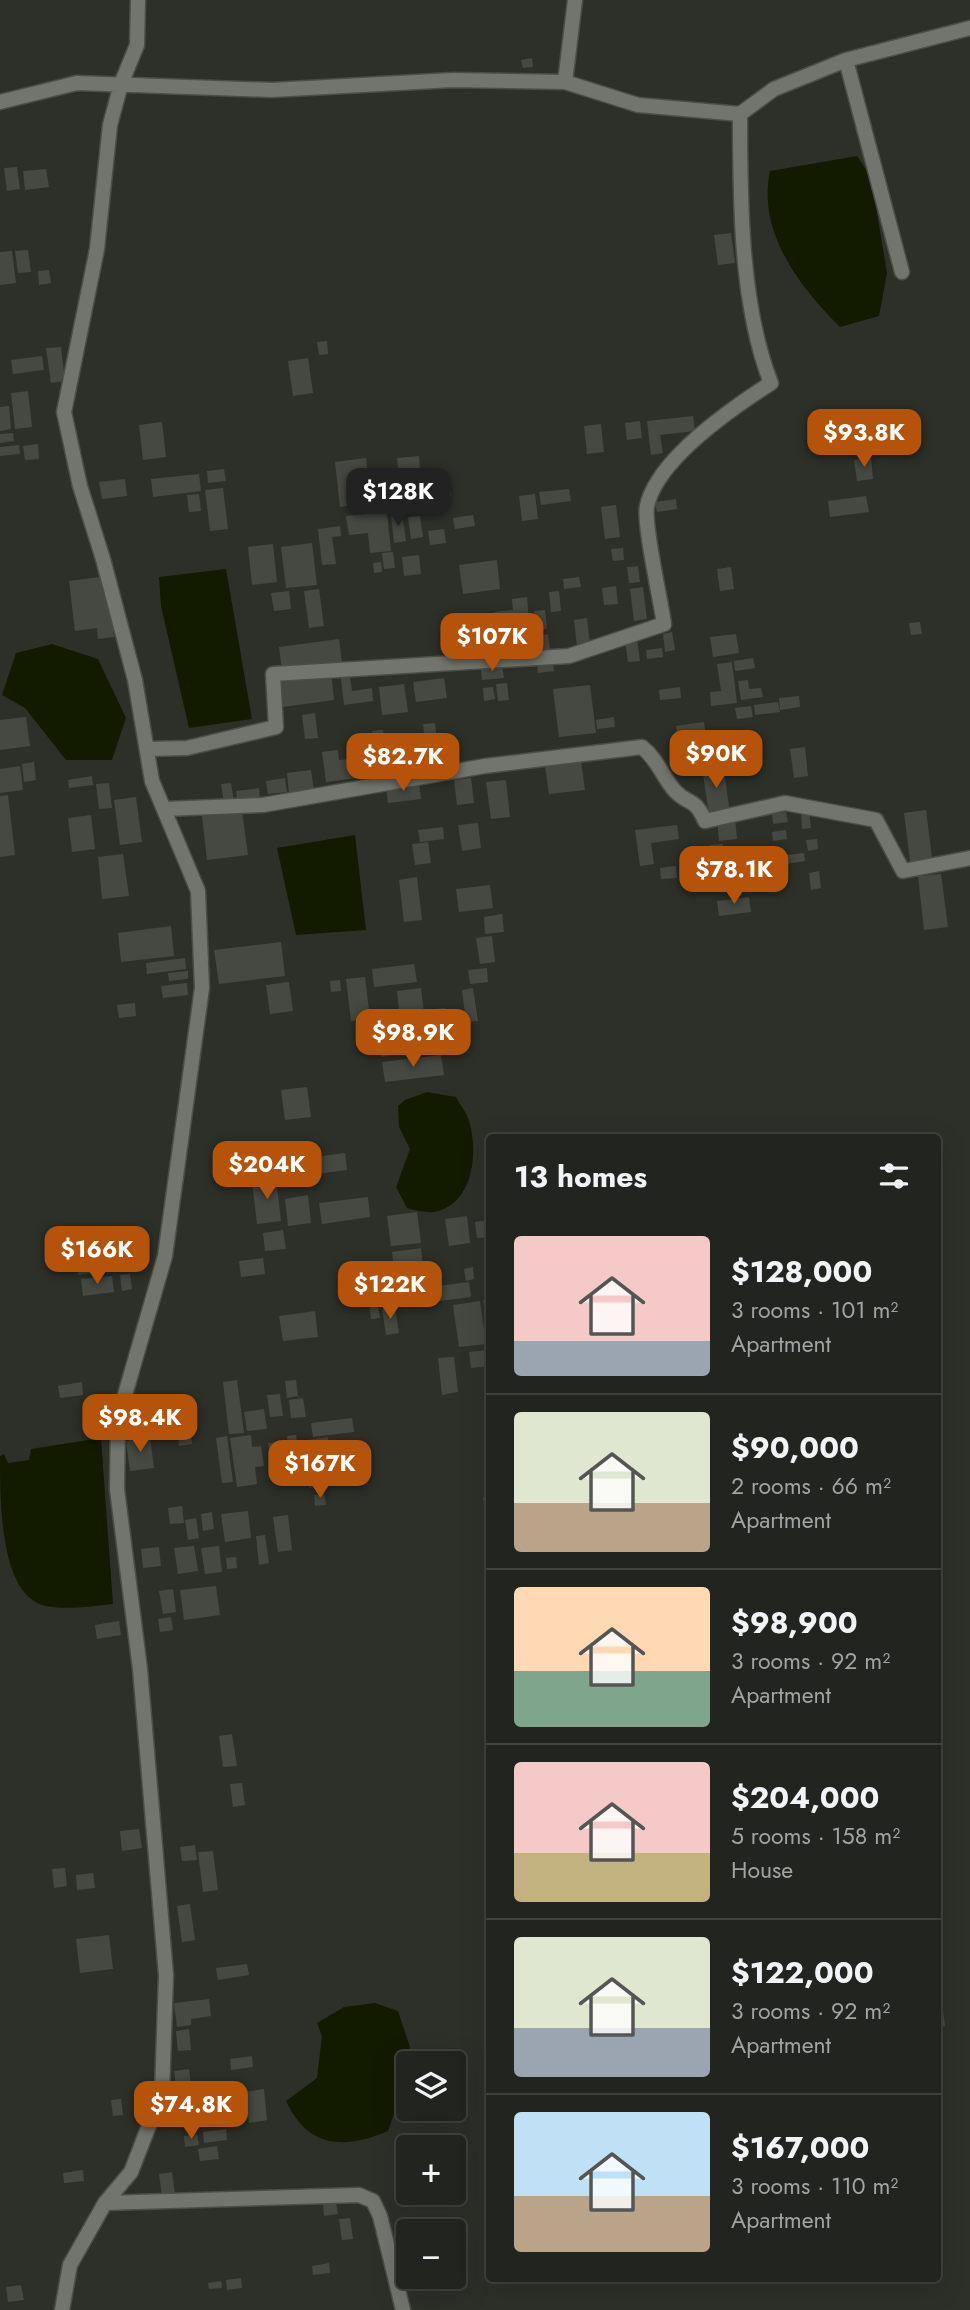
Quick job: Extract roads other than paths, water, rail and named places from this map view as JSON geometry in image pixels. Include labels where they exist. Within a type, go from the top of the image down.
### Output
[{"type":"street","points":[[62,2310],[70,2265],[105,2203],[131,2172],[162,2092],[166,1975],[159,1866],[140,1669],[117,1489],[118,1419],[165,1256],[202,988],[198,891],[152,781],[135,680],[103,559],[80,486],[64,412],[97,249],[110,125],[121,84],[137,45],[138,0]]},
{"type":"street","points":[[565,82],[575,0]]},
{"type":"street","points":[[0,102],[77,83],[272,90],[453,80],[565,82],[638,105],[740,114],[774,89],[846,60],[970,28]]},
{"type":"street","points":[[846,60],[902,272]]},
{"type":"street","points":[[147,749],[187,748],[276,727],[273,674],[569,656],[664,624],[646,508],[657,477],[726,412],[771,383],[759,354],[741,219],[740,114]]},
{"type":"street","points":[[164,809],[263,805],[485,766],[642,747],[656,758],[676,792],[697,803],[705,821],[785,803],[876,820],[903,871],[970,858]]},
{"type":"street","points":[[105,2203],[359,2195],[373,2202],[380,2216],[403,2310]]}]
